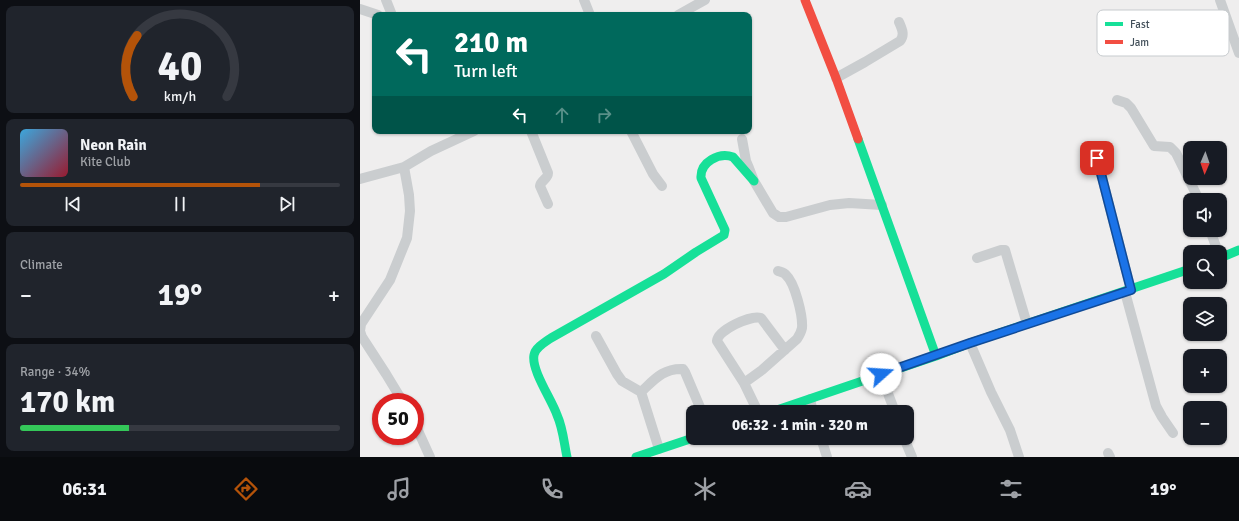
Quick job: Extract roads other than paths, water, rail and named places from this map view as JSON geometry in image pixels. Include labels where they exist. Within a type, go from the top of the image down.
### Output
[{"type":"street","points":[[386,0],[391,12]]},
{"type":"street","points":[[584,0],[589,12]]},
{"type":"street","points":[[683,12],[705,0]]},
{"type":"street","points":[[805,0],[836,78],[936,356]]},
{"type":"street","points":[[1220,0],[1224,10]]},
{"type":"street","points":[[360,9],[372,13]]},
{"type":"street","points":[[836,78],[900,41],[903,33],[899,22]]},
{"type":"street","points":[[1229,25],[1239,53]]},
{"type":"street","points":[[1117,100],[1126,103],[1131,108],[1154,146],[1170,147],[1176,153],[1195,193]]},
{"type":"street","points":[[360,179],[404,167],[431,151],[467,134]]},
{"type":"street","points":[[532,134],[548,174],[548,176],[540,183],[540,186],[548,204]]},
{"type":"street","points":[[633,134],[653,174],[662,186]]},
{"type":"street","points":[[742,139],[746,161],[754,181],[773,213],[779,217],[830,205],[849,203],[882,205]]},
{"type":"street","points":[[567,457],[558,416],[536,370],[534,355],[536,350],[551,338],[664,274],[724,235],[725,230],[701,178],[701,171],[704,165],[713,158],[726,155],[733,157],[754,181]]},
{"type":"street","points":[[1097,158],[1156,406],[1173,433]]},
{"type":"street","points":[[398,393],[362,337],[360,331],[361,324],[390,280],[407,238],[410,211],[404,167]]},
{"type":"street","points":[[976,258],[1005,250],[1027,324]]},
{"type":"street","points":[[1227,254],[1239,250]]},
{"type":"street","points":[[744,383],[762,370],[797,339],[801,333],[800,310],[791,280],[784,273],[778,271]]},
{"type":"street","points":[[792,405],[1183,271]]},
{"type":"street","points":[[755,405],[744,383],[717,342],[718,337],[731,326],[755,317],[760,318],[784,350]]},
{"type":"street","points":[[596,336],[617,374],[622,380],[641,392],[659,449]]},
{"type":"street","points":[[970,343],[991,392],[1010,430],[1019,457]]},
{"type":"street","points":[[641,392],[666,371],[682,369],[685,372],[699,405]]},
{"type":"street","points":[[881,374],[892,405]]},
{"type":"street","points":[[810,399],[812,405]]},
{"type":"street","points":[[636,457],[649,455],[659,449],[686,440]]},
{"type":"street","points":[[424,444],[430,457]]},
{"type":"street","points":[[823,445],[826,457]]},
{"type":"street","points":[[907,445],[912,457]]}]
